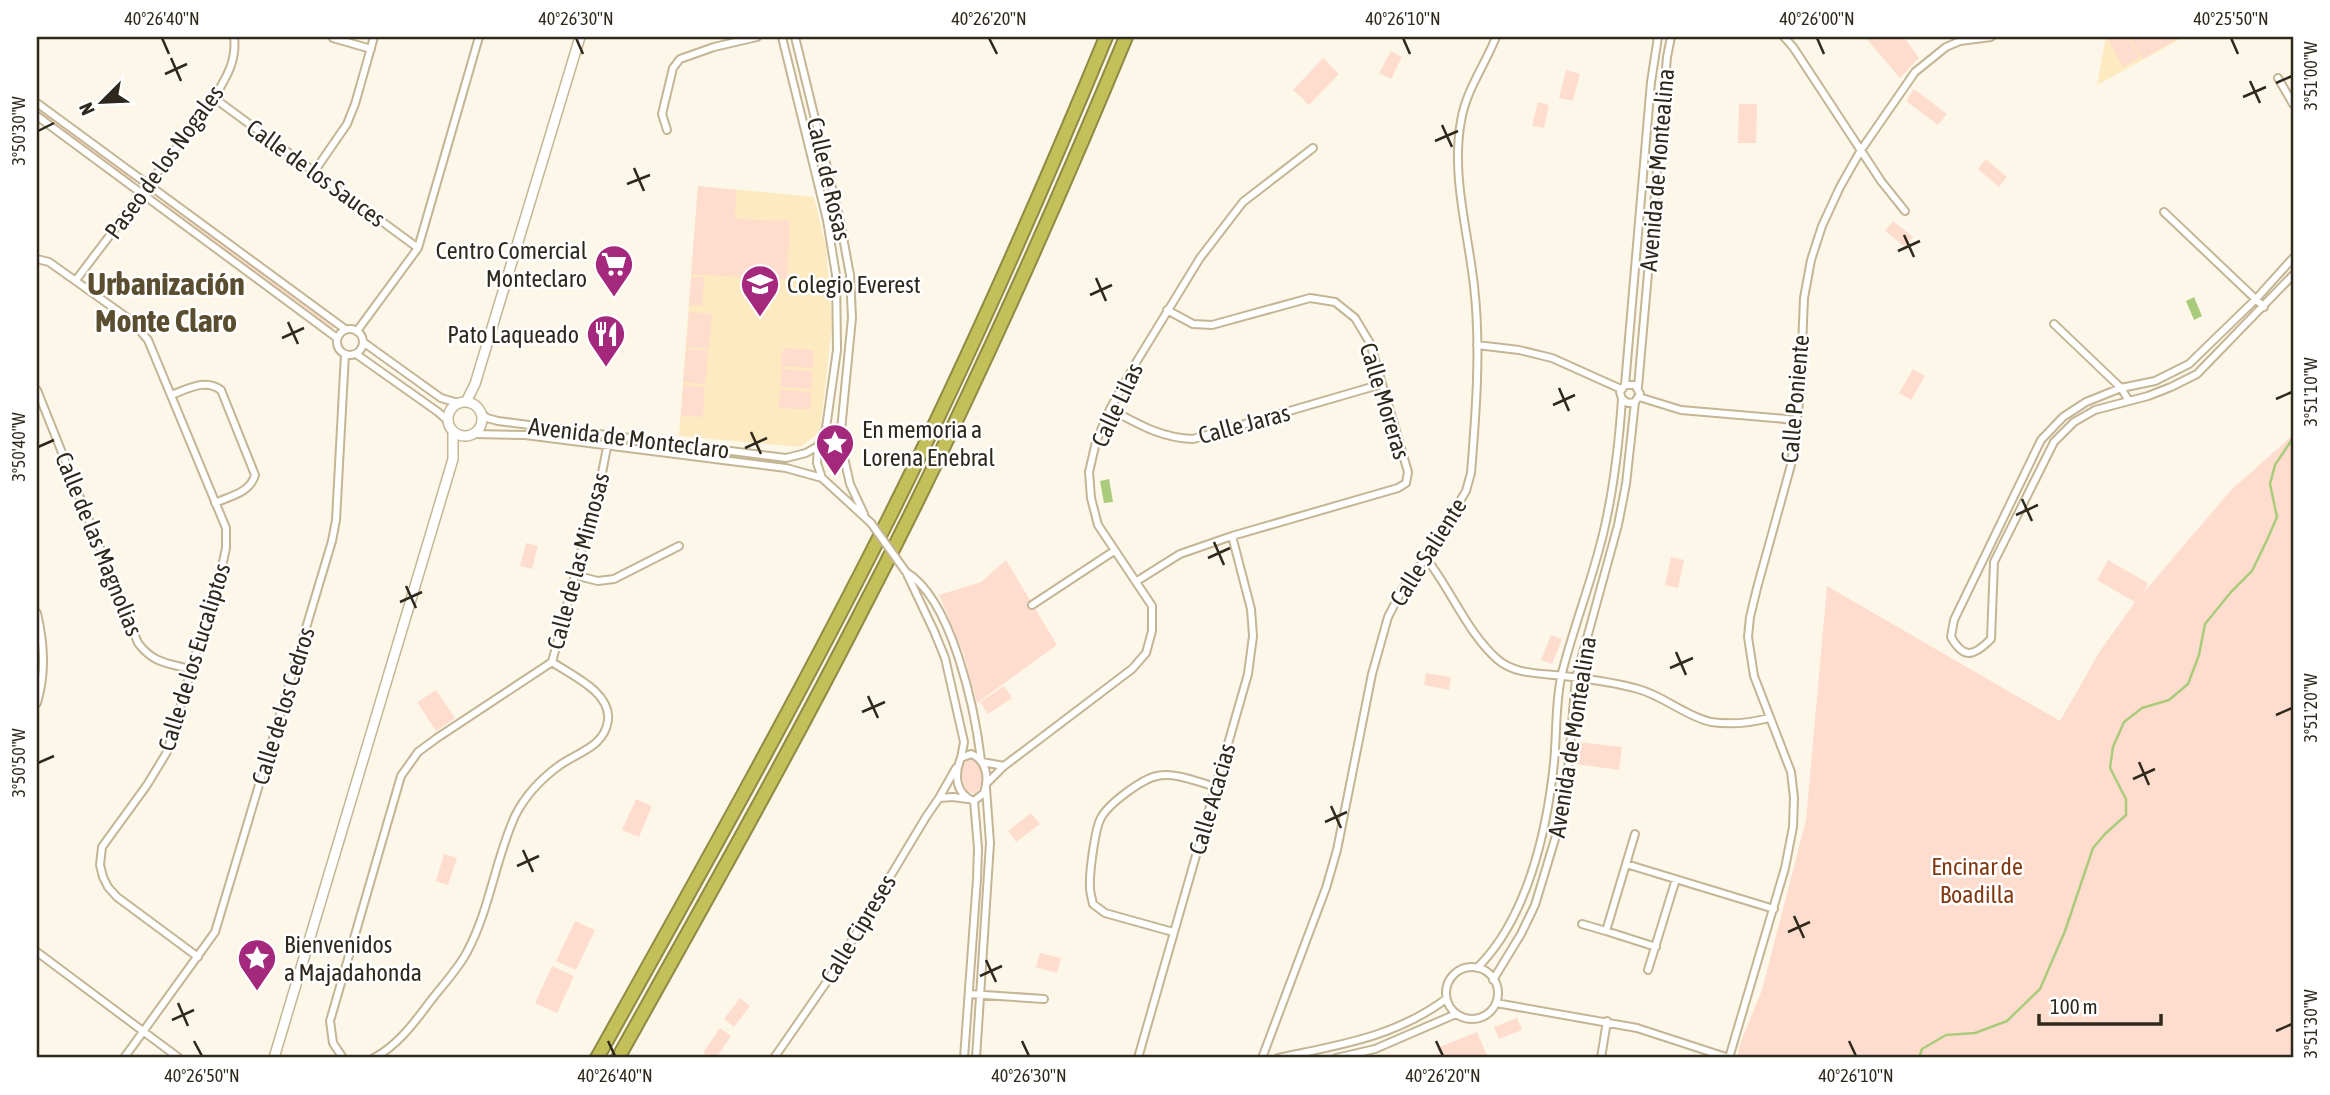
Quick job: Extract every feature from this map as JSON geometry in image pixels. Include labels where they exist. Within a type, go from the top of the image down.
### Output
[{"type":"highway","points":[[597,1058],[781,725],[890,516],[986,315],[1107,37]]},
{"type":"highway","points":[[618,1058],[796,737],[906,525],[1040,240],[1126,37]]},
{"type":"street","name":"Paseo de los Nogales","points":[[76,281],[214,98],[232,68],[234,37]]},
{"type":"street","points":[[314,172],[347,124],[374,37]]},
{"type":"street","points":[[357,331],[418,248],[479,37]]},
{"type":"street","points":[[448,421],[449,412],[462,402],[475,384],[580,37]]},
{"type":"street","points":[[712,37],[714,47]]},
{"type":"street","points":[[667,130],[662,114],[673,68],[680,59],[714,47],[757,37]]},
{"type":"street","name":"Calle de Rosas","points":[[782,37],[827,220],[836,275],[836,350],[826,428],[819,444],[817,463],[822,478]]},
{"type":"street","name":"Calle de Rosas","points":[[795,37],[840,221],[850,275],[852,318],[841,430],[849,479]]},
{"type":"street","name":"Calle Saliente","points":[[1262,1058],[1330,875],[1373,674],[1388,617],[1402,590],[1426,558],[1466,491],[1471,473],[1476,345],[1474,288],[1457,151],[1467,98],[1496,37]]},
{"type":"street","name":"Avenida de Montealina","points":[[1623,387],[1651,82],[1658,37]]},
{"type":"street","name":"Avenida de Montealina","points":[[1637,387],[1671,37]]},
{"type":"street","points":[[1784,37],[1881,181],[1905,211]]},
{"type":"street","name":"Calle Poniente","points":[[1729,1058],[1774,909],[1793,827],[1791,772],[1754,676],[1748,637],[1750,617],[1791,465],[1797,420],[1804,298],[1811,260],[1822,226],[1861,150],[1906,84],[1931,58],[1946,47],[1960,41],[1991,37]]},
{"type":"street","points":[[333,38],[371,49]]},
{"type":"street","points":[[2278,78],[2293,104]]},
{"type":"street","name":"Calle de los Sauces","points":[[214,98],[418,248]]},
{"type":"street","points":[[37,103],[345,329],[357,331]]},
{"type":"street","points":[[37,116],[337,338],[340,351],[356,354],[438,412],[448,421],[453,432],[452,463],[274,1058]]},
{"type":"street","name":"Calle Lilas","points":[[986,785],[1004,766],[1132,669],[1146,653],[1152,631],[1152,606],[1098,525],[1091,498],[1089,472],[1096,442],[1110,409],[1200,258],[1243,202],[1313,148]]},
{"type":"street","points":[[2164,212],[2264,307]]},
{"type":"street","points":[[2293,258],[2256,299],[2189,364],[2155,382],[2121,388],[2086,402],[2063,417],[2041,440],[1954,620],[1951,637],[1959,650],[1975,653],[1991,639],[1994,562],[2054,442],[2074,422],[2095,410],[2171,387],[2197,374],[2293,275]]},
{"type":"street","name":"Calle de los Eucaliptos","points":[[37,259],[49,262],[132,321],[148,340],[226,528],[226,548],[167,752],[148,785],[108,837],[100,855],[100,865],[108,887],[117,897],[198,957]]},
{"type":"street","name":"Calle Moreras","points":[[1137,581],[1180,554],[1398,488],[1406,483],[1408,472],[1370,343],[1355,318],[1335,302],[1310,298],[1212,325],[1193,324],[1167,310]]},
{"type":"street","points":[[2054,324],[2121,388],[2129,401]]},
{"type":"street","points":[[337,338],[345,329]]},
{"type":"street","points":[[357,331],[363,342],[441,398],[462,402],[480,410]]},
{"type":"street","points":[[356,354],[363,342]]},
{"type":"street","points":[[1476,345],[1519,350],[1552,359],[1623,387],[1632,384],[1637,387],[1637,399]]},
{"type":"street","name":"Calle de los Cedros","points":[[124,1058],[215,932],[332,541],[336,520],[345,354]]},
{"type":"street","points":[[171,395],[201,384],[213,384],[221,390],[255,475],[253,484],[248,489],[215,503]]},
{"type":"street","points":[[452,463],[481,425],[475,384]]},
{"type":"street","name":"Calle Jaras","points":[[1110,409],[1152,431],[1173,438],[1194,439],[1382,384]]},
{"type":"street","points":[[1623,387],[1622,399],[1628,403],[1637,399],[1681,410],[1797,420]]},
{"type":"street","name":"Calle de las Magnolias","points":[[37,390],[138,643],[146,654],[156,660],[190,669]]},
{"type":"street","name":"Avenida de Montealina","points":[[1477,968],[1498,946],[1511,922],[1538,849],[1554,763],[1562,676],[1604,531],[1614,477],[1622,399]]},
{"type":"street","name":"Avenida de Montealina","points":[[1493,980],[1535,905],[1551,856],[1567,781],[1576,678],[1618,525],[1637,399]]},
{"type":"street","name":"Avenida de Monteclaro","points":[[480,410],[487,418],[498,421],[786,458],[806,453],[819,444]]},
{"type":"street","points":[[453,432],[457,435],[471,435]]},
{"type":"street","name":"Avenida de Monteclaro","points":[[471,435],[525,435],[786,468],[822,478]]},
{"type":"street","name":"Calle de las Mimosas","points":[[343,1058],[333,1043],[330,1021],[401,776],[418,752],[552,662],[602,473],[608,437]]},
{"type":"street","points":[[819,444],[834,440],[842,449]]},
{"type":"street","points":[[822,478],[865,516],[906,572],[945,658],[964,741],[957,766],[959,785],[962,794],[971,800],[978,848],[964,1058]]},
{"type":"street","points":[[835,488],[846,484],[849,479]]},
{"type":"street","points":[[849,479],[865,516]]},
{"type":"street","name":"Calle Acacias","points":[[1138,1058],[1248,674],[1253,636],[1244,579],[1232,537]]},
{"type":"street","points":[[574,575],[598,581],[614,579],[679,546]]},
{"type":"street","points":[[1032,605],[1114,551]]},
{"type":"street","points":[[1426,558],[1441,577],[1472,628],[1498,660],[1525,672],[1639,689],[1659,696],[1707,721],[1724,724],[1750,723],[1769,718]]},
{"type":"street","points":[[906,572],[932,598],[945,624],[966,689],[986,773],[990,843],[976,1058]]},
{"type":"street","points":[[37,613],[43,642],[40,660],[44,676],[37,703]]},
{"type":"street","points":[[374,1058],[391,1049],[413,1024],[466,953],[477,931],[515,816],[534,787],[559,766],[594,746],[604,735],[608,718],[600,695],[552,662]]},
{"type":"street","points":[[961,758],[971,754],[981,761],[1004,766]]},
{"type":"street","name":"Calle Cipreses","points":[[774,1058],[828,980],[957,766]]},
{"type":"street","points":[[1173,932],[1105,913],[1093,904],[1090,888],[1097,826],[1112,806],[1145,780],[1159,775],[1171,775],[1216,787]]},
{"type":"street","points":[[940,798],[971,800],[981,797],[986,785]]},
{"type":"street","points":[[1605,931],[1635,834]]},
{"type":"street","points":[[1626,864],[1774,909]]},
{"type":"street","points":[[1648,970],[1676,879]]},
{"type":"street","points":[[1581,924],[1656,947]]},
{"type":"street","points":[[37,952],[179,1058]]},
{"type":"street","points":[[1477,968],[1489,974],[1493,980],[1497,995],[1496,1003],[1489,1013],[1479,1018],[1467,1019],[1456,1014],[1450,1007],[1446,999],[1446,988],[1457,972],[1477,968]]},
{"type":"street","points":[[969,994],[1044,999]]},
{"type":"street","points":[[1278,1058],[1376,1035],[1423,1016],[1446,999]]},
{"type":"street","points":[[1496,1003],[1608,1021],[1729,1058]]},
{"type":"street","points":[[1336,1058],[1375,1049],[1456,1014]]},
{"type":"street","points":[[1601,1058],[1608,1021]]},
{"type":"shaded area","points":[[2106,37],[2184,37],[2097,85]]},
{"type":"shaded area","name":"Colegio Everest","points":[[698,186],[814,197],[826,247],[832,325],[820,432],[800,447],[679,436]]},
{"type":"shaded area","points":[[2194,297],[2202,316],[2194,320],[2186,301]]},
{"type":"shaded area","points":[[1109,479],[1113,502],[1104,503],[1100,481]]},
{"type":"green space","points":[[1865,37],[1904,37],[1919,58],[1900,78]]},
{"type":"green space","points":[[2128,37],[2139,58],[2123,67],[2107,38]]},
{"type":"green space","points":[[2129,37],[2181,37],[2142,59]]},
{"type":"green space","points":[[1391,51],[1402,57],[1391,79],[1379,73]]},
{"type":"green space","points":[[1323,58],[1339,74],[1309,105],[1293,90]]},
{"type":"green space","points":[[1566,70],[1580,74],[1573,101],[1559,98]]},
{"type":"green space","points":[[1914,89],[1947,114],[1938,125],[1906,101]]},
{"type":"green space","points":[[1538,102],[1549,105],[1544,128],[1532,126]]},
{"type":"green space","points":[[1739,104],[1757,104],[1756,143],[1738,143]]},
{"type":"green space","points":[[37,106],[132,177],[133,180],[37,111]]},
{"type":"green space","points":[[1986,159],[2007,177],[1999,187],[1978,169]]},
{"type":"green space","points":[[698,186],[736,190],[735,219],[790,221],[787,280],[691,274]]},
{"type":"green space","points":[[165,200],[334,325],[335,328],[163,203]]},
{"type":"green space","points":[[1893,221],[1913,237],[1905,247],[1885,231]]},
{"type":"green space","points":[[691,277],[704,277],[702,306],[689,305]]},
{"type":"green space","points":[[689,312],[712,314],[709,349],[686,347]]},
{"type":"green space","points":[[783,348],[814,350],[813,368],[781,366]]},
{"type":"green space","points":[[686,349],[708,351],[705,384],[683,382]]},
{"type":"green space","points":[[782,369],[812,371],[811,389],[780,387]]},
{"type":"green space","points":[[1913,369],[1925,376],[1911,400],[1899,393]]},
{"type":"green space","points":[[683,385],[705,387],[703,417],[681,416]]},
{"type":"green space","points":[[780,390],[811,392],[810,410],[779,408]]},
{"type":"green space","name":"Encinar de Boadilla","points":[[2293,435],[2293,1058],[1737,1058],[1762,990],[1806,820],[1827,586],[2060,721],[2100,651],[2135,602],[2097,580],[2108,560],[2148,583],[2144,592],[2231,490]]},
{"type":"green space","points":[[526,543],[538,546],[532,569],[520,566]]},
{"type":"green space","points":[[1671,557],[1684,560],[1678,588],[1665,585]]},
{"type":"green space","points":[[1006,560],[1057,645],[977,703],[964,655],[939,595],[981,582]]},
{"type":"green space","points":[[1551,635],[1562,639],[1552,664],[1541,660]]},
{"type":"green space","points":[[1426,673],[1451,677],[1449,690],[1424,685]]},
{"type":"green space","points":[[1004,686],[1012,698],[988,714],[980,702]]},
{"type":"green space","points":[[436,690],[455,718],[436,731],[417,702]]},
{"type":"green space","points":[[1578,742],[1622,747],[1619,770],[1576,764]]},
{"type":"green space","points":[[970,759],[977,764],[982,774],[982,787],[975,794],[966,791],[961,774],[964,761]]},
{"type":"green space","points":[[636,799],[652,806],[639,837],[622,830]]},
{"type":"green space","points":[[1031,813],[1040,824],[1016,842],[1008,831]]},
{"type":"green space","points":[[444,854],[457,858],[448,885],[436,881]]},
{"type":"green space","points":[[575,921],[595,930],[576,970],[556,961]]},
{"type":"green space","points":[[1040,953],[1061,958],[1057,973],[1036,967]]},
{"type":"green space","points":[[552,966],[574,976],[557,1013],[535,1003]]},
{"type":"green space","points":[[740,998],[750,1006],[734,1027],[724,1019]]},
{"type":"green space","points":[[1517,1018],[1522,1030],[1499,1039],[1494,1027]]},
{"type":"green space","points":[[720,1028],[731,1036],[716,1058],[711,1058],[703,1053]]},
{"type":"green space","points":[[1477,1032],[1488,1058],[1441,1058],[1437,1048]]},
{"type":"waterway","points":[[1919,1058],[1922,1049],[1946,1035],[1975,1033],[2007,1021],[2040,989],[2065,931],[2093,848],[2126,815],[2126,799],[2110,768],[2113,747],[2124,722],[2142,708],[2169,700],[2188,684],[2199,655],[2205,624],[2252,571],[2277,517],[2270,484],[2275,465],[2293,438]]},
{"type":"place","name":"Centro Comercial Monteclaro","points":[[614,298]]},
{"type":"place","name":"Colegio Everest","points":[[760,318]]},
{"type":"place","name":"Pato Laqueado","points":[[606,368]]},
{"type":"place","name":"En memoria a Lorena Enebral","points":[[835,477]]},
{"type":"place","name":"Bienvenidos a Majadahonda","points":[[257,992]]},
{"type":"district","name":"Urbanización Monte Claro","points":[[166,302]]}]
